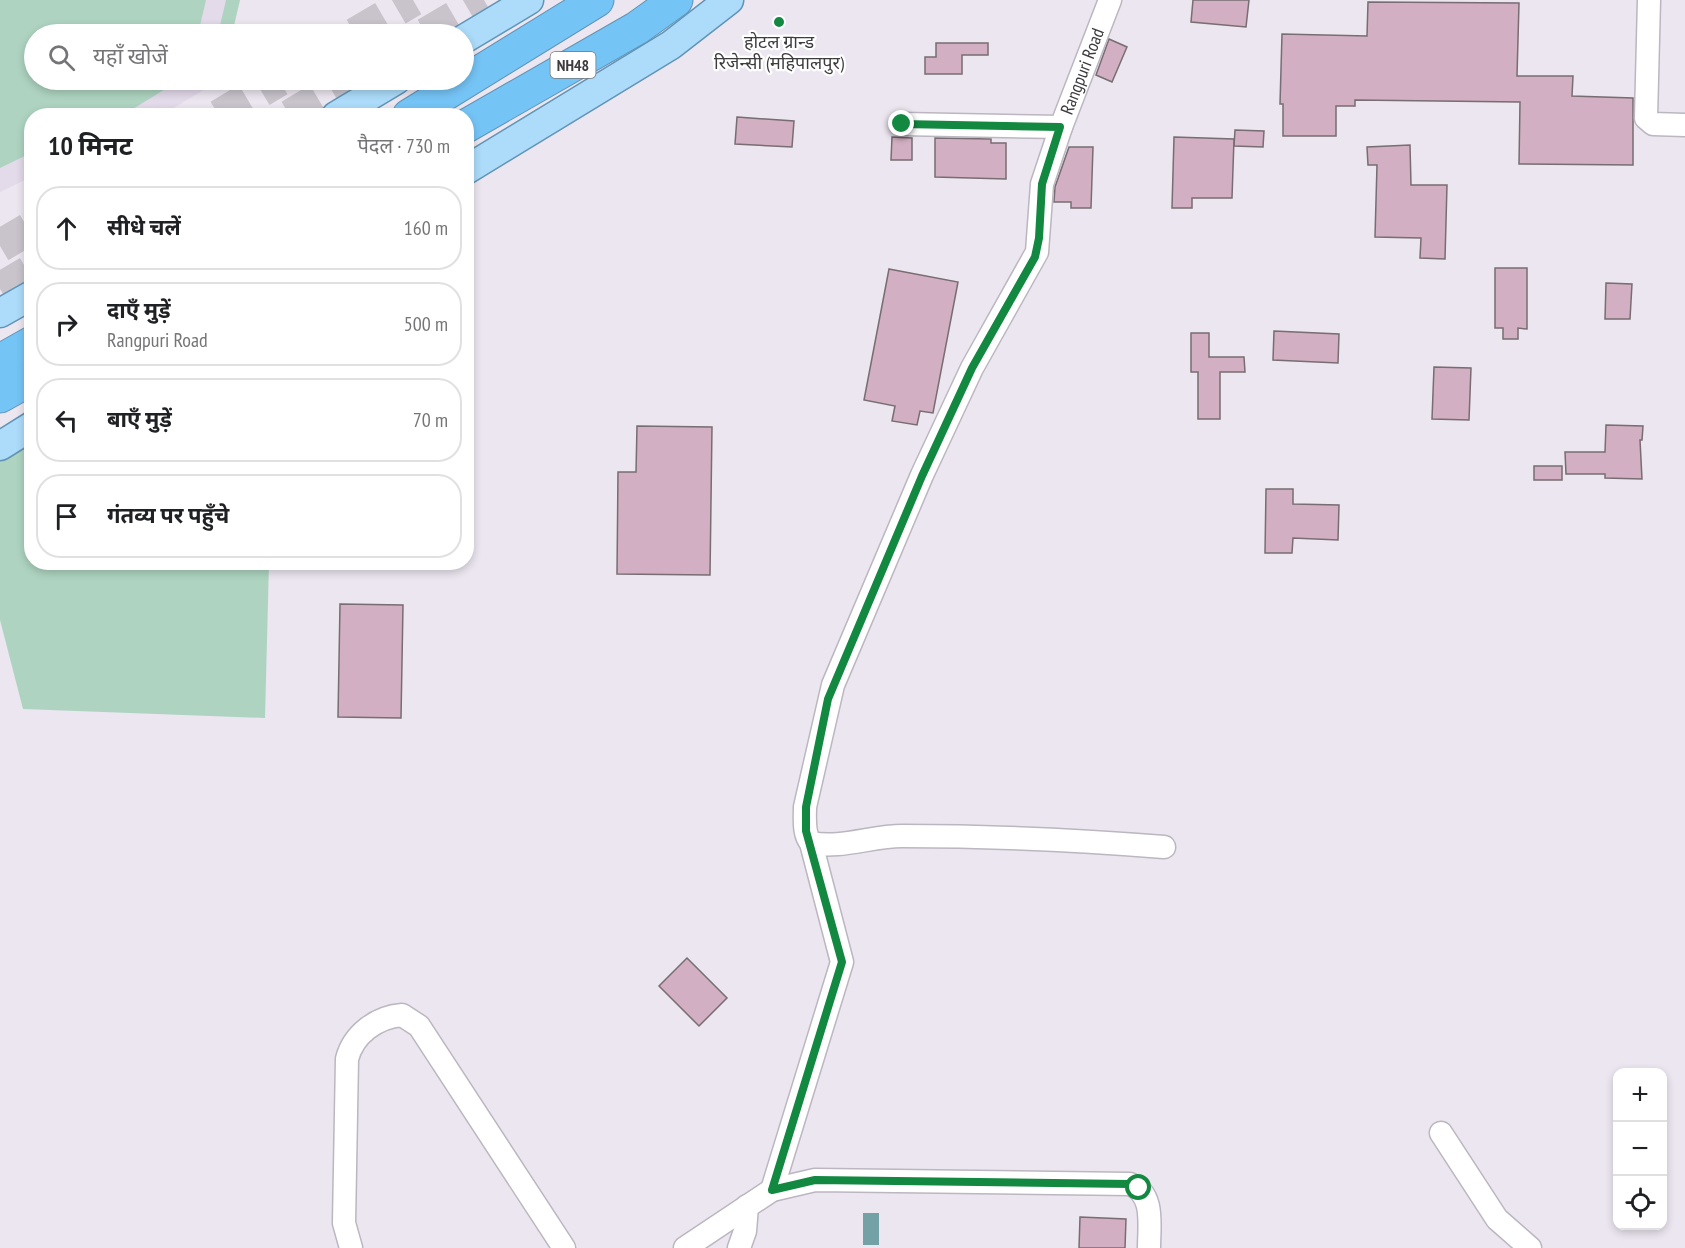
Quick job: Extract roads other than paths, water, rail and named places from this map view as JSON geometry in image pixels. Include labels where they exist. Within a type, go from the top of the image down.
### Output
[{"type":"highway","name":"NH48","points":[[474,76],[597,0]]},
{"type":"highway","name":"NH48","points":[[474,121],[637,28],[676,0]]},
{"type":"highway","name":"NH48","points":[[422,108],[451,90]]},
{"type":"highway","points":[[0,360],[24,347]]},
{"type":"highway","points":[[0,396],[24,382]]},
{"type":"main road","points":[[474,33],[529,0]]},
{"type":"main road","points":[[474,165],[671,45],[729,0]]},
{"type":"main road","points":[[349,108],[379,90]]},
{"type":"main road","points":[[0,313],[24,300]]},
{"type":"main road","points":[[0,446],[24,431]]},
{"type":"street","name":"Rangpuri Road","points":[[772,1190],[842,962],[811,843],[807,838],[806,807],[833,685],[912,496],[972,368],[1035,257],[1039,238],[1042,184],[1060,127],[1110,0]]},
{"type":"street","points":[[1650,0],[1646,118],[1653,124],[1685,125]]},
{"type":"street","points":[[902,124],[1060,127]]},
{"type":"street","points":[[811,843],[829,844],[903,836],[1063,840],[1164,847]]},
{"type":"street","points":[[351,1248],[344,1223],[347,1059],[350,1046],[360,1032],[402,1015],[419,1026],[564,1248]]},
{"type":"street","points":[[1441,1133],[1497,1219],[1530,1248]]},
{"type":"street","points":[[685,1248],[772,1190],[815,1180],[1130,1184],[1139,1188],[1146,1196],[1149,1213],[1149,1248]]},
{"type":"street","points":[[740,1248],[745,1231],[747,1206]]},
{"type":"water","points":[[863,1213],[879,1213],[879,1245],[863,1245]]},
{"type":"tunnel","points":[[372,24],[413,0]]},
{"type":"tunnel","points":[[443,24],[484,0]]},
{"type":"tunnel","points":[[232,108],[262,90]]},
{"type":"tunnel","points":[[303,108],[333,90]]},
{"type":"tunnel","points":[[0,246],[24,232]]},
{"type":"tunnel","points":[[0,289],[24,275]]},
{"type":"place","name":"होटल ग्रान्ड रिजेन्सी (महिपालपुर)","points":[[779,22]]}]
